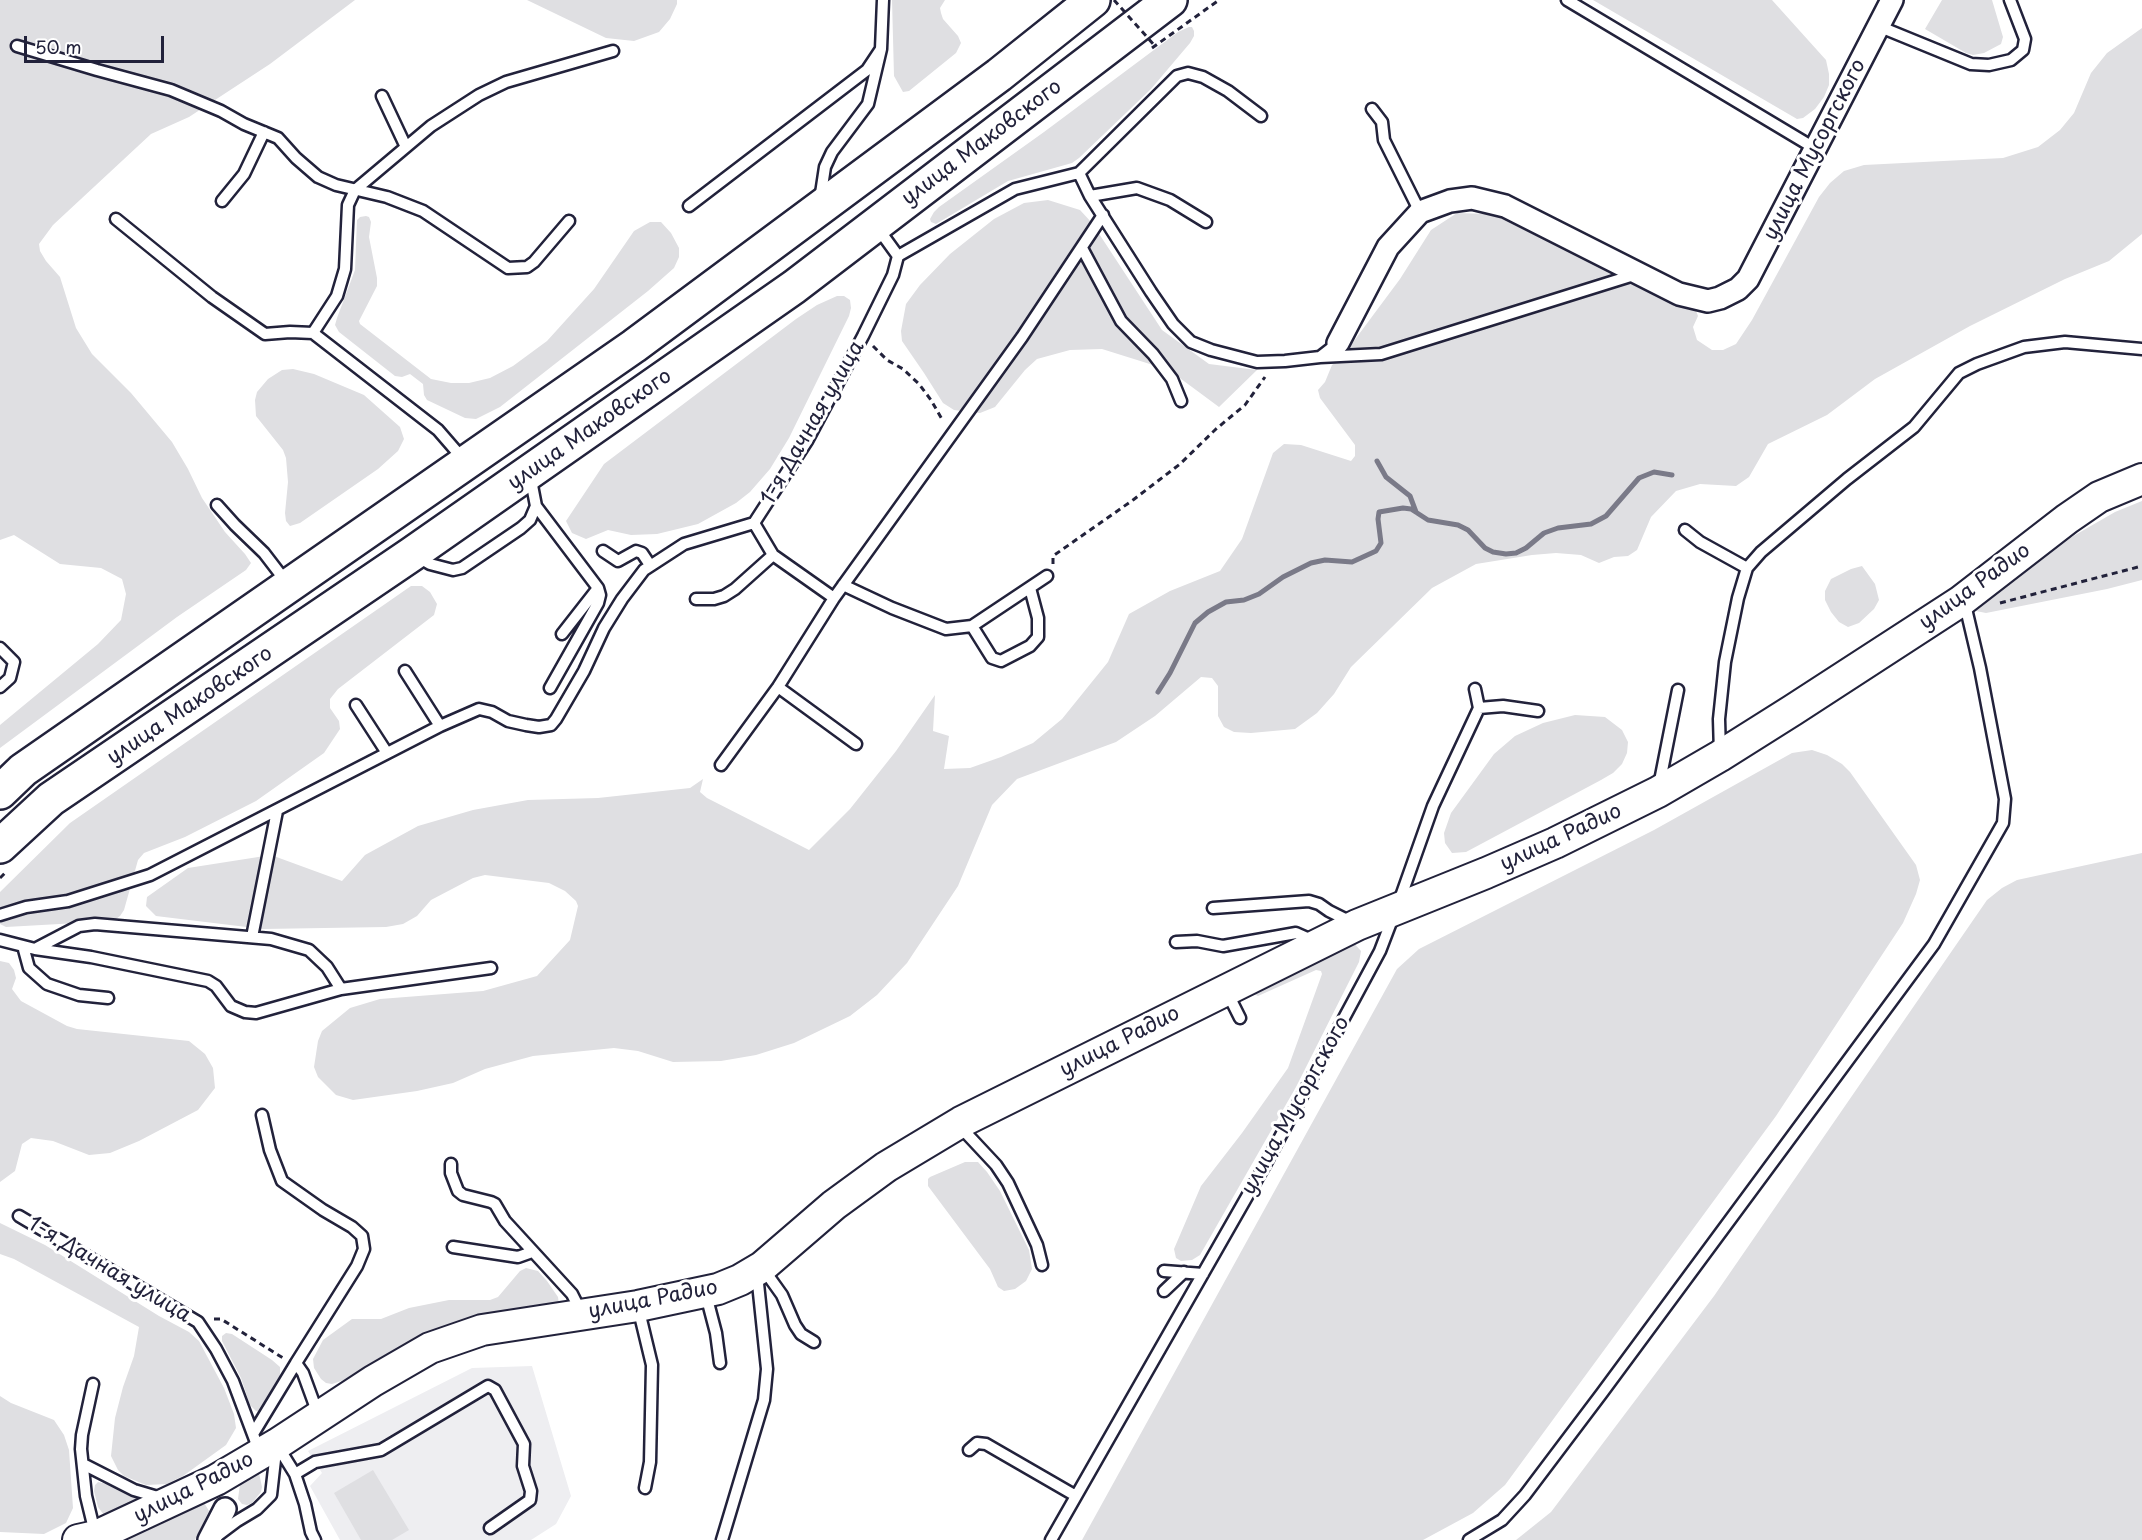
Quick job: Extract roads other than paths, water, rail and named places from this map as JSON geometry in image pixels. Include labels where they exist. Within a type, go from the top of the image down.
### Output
[{"type":"highway","name":"улица Маковского","points":[[0,792],[23,770],[634,346],[999,75],[1093,0]]},
{"type":"highway","name":"улица Маковского","points":[[0,846],[51,800],[412,554],[794,287],[1170,0]]},
{"type":"main road","name":"улица Радио","points":[[87,1538],[172,1502],[220,1495],[264,1444],[319,1416],[430,1348],[482,1330],[638,1306],[705,1292],[740,1281],[759,1269],[834,1205],[886,1167],[961,1122],[1357,925],[1555,843],[1658,792],[1964,607],[2067,519],[2099,497],[2142,479]]},
{"type":"street","name":"улица Мусоргского","points":[[1638,273],[1679,294],[1708,301],[1738,289],[1748,279],[1892,0]]},
{"type":"street","points":[[1338,343],[1388,247],[1420,212],[1450,201],[1472,198],[1505,206],[1638,273]]},
{"type":"street","points":[[211,1540],[220,1495]]},
{"type":"lane","points":[[819,209],[825,167],[832,152],[868,104],[881,49],[882,0]]},
{"type":"lane","points":[[1567,0],[1816,149]]},
{"type":"lane","points":[[1878,26],[1971,64],[1989,65],[2011,60],[2023,50],[2025,39],[2010,0]]},
{"type":"lane","points":[[17,46],[171,90],[278,138],[318,177],[336,185],[387,197],[423,211],[508,268],[527,267],[534,262],[569,221]]},
{"type":"lane","points":[[689,206],[867,70],[881,49]]},
{"type":"lane","points":[[314,333],[337,296],[340,287],[345,269],[348,205],[355,190],[455,109],[506,82],[613,51]]},
{"type":"lane","points":[[875,225],[898,256],[1015,189],[1079,173],[1177,76],[1188,73],[1203,77],[1228,91],[1261,116]]},
{"type":"lane","points":[[382,96],[406,147]]},
{"type":"lane","points":[[1372,109],[1382,122],[1384,141],[1420,212]]},
{"type":"lane","points":[[222,201],[244,174],[264,132]]},
{"type":"lane","points":[[1079,173],[1090,196],[1162,308],[1183,336],[1211,350],[1257,362],[1381,354],[1638,273]]},
{"type":"lane","points":[[1090,196],[1137,188],[1170,200],[1206,222]]},
{"type":"lane","points":[[721,765],[778,687],[843,585],[1022,337],[1103,216]]},
{"type":"lane","points":[[116,219],[212,297],[265,334],[314,333],[438,430],[467,463]]},
{"type":"lane","points":[[1082,248],[1121,321],[1153,354],[1172,379],[1181,401]]},
{"type":"lane","name":"1-я Дачная улица","points":[[834,598],[773,555],[754,523],[807,441],[863,336],[893,275],[898,256]]},
{"type":"lane","points":[[1720,756],[1719,719],[1725,662],[1738,598],[1747,568],[1761,552],[1790,526],[1914,428],[1959,373],[2024,347],[2065,342],[2141,349]]},
{"type":"lane","points":[[1320,357],[1338,343]]},
{"type":"lane","points":[[529,472],[536,506],[598,588],[600,595],[598,603],[550,688]]},
{"type":"lane","points":[[217,505],[264,553],[289,586]]},
{"type":"lane","points":[[412,554],[430,564],[453,570],[462,568],[521,528],[530,520],[536,506]]},
{"type":"lane","points":[[0,915],[26,907],[68,901],[150,875],[440,726],[479,710],[492,711],[508,721],[539,728],[551,725],[584,671],[604,628],[633,583],[650,565],[684,544],[754,523]]},
{"type":"lane","points":[[1685,530],[1700,542],[1747,568]]},
{"type":"lane","points":[[603,551],[618,561],[636,551],[642,553],[650,565]]},
{"type":"lane","points":[[696,599],[714,599],[724,596],[773,555]]},
{"type":"lane","points":[[843,585],[892,608],[946,629],[972,626],[1047,576]]},
{"type":"lane","points":[[562,634],[598,588]]},
{"type":"lane","points":[[972,626],[992,658],[1001,660],[1030,646],[1038,637],[1038,618],[1030,588]]},
{"type":"lane","points":[[1468,1540],[1502,1520],[1525,1495],[1602,1393],[1934,944],[2003,823],[2005,799],[1980,668],[1964,607]]},
{"type":"lane","points":[[0,648],[14,662],[10,678],[0,687]]},
{"type":"lane","points":[[405,671],[440,726]]},
{"type":"lane","points":[[778,687],[856,744]]},
{"type":"lane","points":[[1475,689],[1479,708],[1503,706],[1538,711]]},
{"type":"lane","points":[[1658,792],[1677,690]]},
{"type":"lane","points":[[356,705],[387,753]]},
{"type":"lane","name":"улица Мусоргского","points":[[1051,1540],[1265,1165],[1374,961],[1397,908],[1433,806],[1479,708]]},
{"type":"lane","points":[[252,937],[277,810]]},
{"type":"lane","points":[[1213,908],[1309,901],[1357,925]]},
{"type":"lane","points":[[35,949],[78,926],[95,924],[271,939],[309,950],[327,967],[341,989]]},
{"type":"lane","points":[[1176,942],[1197,942],[1222,946],[1296,933],[1320,944]]},
{"type":"lane","points":[[0,940],[35,949],[91,957],[208,981],[216,986],[231,1006],[245,1012],[256,1013],[341,989],[491,968]]},
{"type":"lane","points":[[23,946],[28,968],[47,984],[79,995],[108,998]]},
{"type":"lane","points":[[1226,989],[1240,1018]]},
{"type":"lane","points":[[211,1540],[257,1509],[271,1496],[273,1461],[264,1444],[295,1365],[357,1266],[364,1249],[362,1236],[352,1227],[282,1181],[270,1150],[262,1115]]},
{"type":"lane","points":[[961,1122],[967,1134],[996,1165],[1008,1183],[1037,1245],[1042,1265]]},
{"type":"lane","points":[[452,1164],[451,1173],[458,1191],[463,1195],[495,1204],[505,1221],[572,1294],[582,1314]]},
{"type":"lane","name":"1-я Дачная улица","points":[[19,1216],[198,1322],[216,1349],[264,1444],[295,1474],[315,1540]]},
{"type":"lane","points":[[453,1247],[518,1257],[532,1252]]},
{"type":"lane","points":[[759,1269],[782,1295],[801,1334],[814,1342]]},
{"type":"lane","points":[[722,1540],[764,1400],[767,1369],[759,1269]]},
{"type":"lane","points":[[1164,1271],[1203,1274]]},
{"type":"lane","points":[[1164,1291],[1184,1272]]},
{"type":"lane","points":[[705,1292],[716,1333],[720,1363]]},
{"type":"lane","points":[[638,1306],[652,1365],[650,1462],[645,1488]]},
{"type":"lane","points":[[295,1365],[303,1374],[319,1416]]},
{"type":"lane","points":[[87,1538],[82,1435],[93,1384]]},
{"type":"lane","points":[[295,1474],[315,1462],[381,1450],[488,1386],[495,1390],[524,1444],[523,1466],[531,1491],[530,1500],[490,1528]]},
{"type":"lane","points":[[969,1450],[977,1443],[986,1444],[1076,1496]]},
{"type":"lane","points":[[83,1464],[134,1490],[172,1502]]},
{"type":"waterway","points":[[1377,461],[1386,477],[1410,496],[1416,512]]},
{"type":"waterway","points":[[1158,692],[1195,623],[1208,612],[1226,602],[1244,600],[1259,594],[1283,577],[1311,563],[1325,560],[1352,562],[1376,551],[1381,543],[1379,512],[1411,509],[1428,520],[1458,525],[1468,530],[1485,548],[1493,552],[1516,553],[1544,533],[1558,528],[1591,524],[1606,516],[1639,478],[1654,472],[1672,475]]}]
